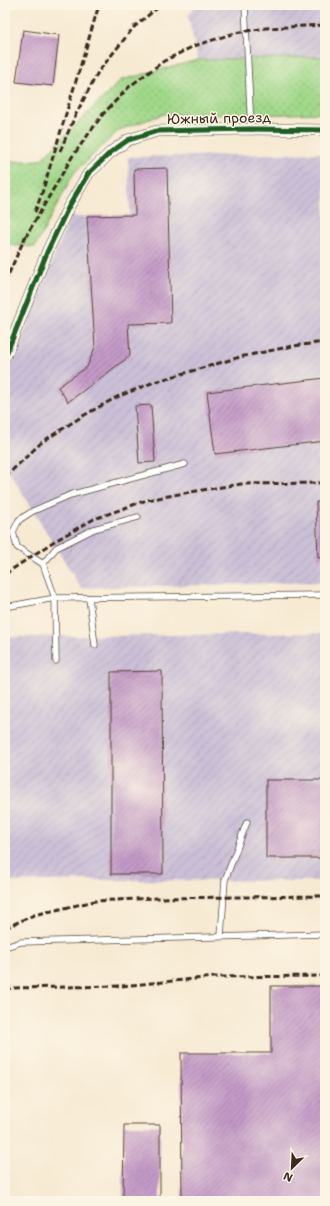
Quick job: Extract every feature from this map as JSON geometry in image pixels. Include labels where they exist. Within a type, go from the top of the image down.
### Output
[{"type":"street","name":"Южный проезд","points":[[5,358],[48,250],[68,208],[88,174],[110,152],[128,140],[157,131],[251,129],[325,130]]},
{"type":"lane","points":[[245,5],[251,129]]},
{"type":"lane","points":[[56,661],[55,598],[43,564],[17,547],[13,532],[18,520],[33,511],[70,495],[185,464]]},
{"type":"lane","points":[[43,564],[56,548],[94,529],[138,517]]},
{"type":"lane","points":[[5,608],[55,598],[325,595]]},
{"type":"lane","points":[[89,598],[95,645]]},
{"type":"lane","points":[[221,936],[225,880],[247,822]]},
{"type":"lane","points":[[5,947],[21,942],[325,934]]},
{"type":"shaded area","points":[[196,5],[325,5],[325,57],[198,60],[188,16]]},
{"type":"shaded area","points":[[325,153],[325,582],[81,588],[5,465],[5,382],[70,217],[130,215],[128,157]]},
{"type":"shaded area","points":[[325,633],[325,881],[85,880],[5,882],[5,637]]},
{"type":"green space","points":[[325,57],[325,113],[250,115],[164,114],[119,130],[74,173],[35,247],[5,245],[5,162],[40,160],[121,80],[198,60]]},
{"type":"building","points":[[23,30],[59,35],[53,86],[16,82]]},
{"type":"building","points":[[167,168],[171,323],[128,324],[130,356],[68,402],[58,387],[87,367],[95,347],[87,216],[135,215],[134,169]]},
{"type":"building","points":[[325,378],[325,441],[215,454],[207,392]]},
{"type":"building","points":[[151,405],[155,462],[139,463],[135,406]]},
{"type":"building","points":[[316,502],[325,502],[325,557],[318,558]]},
{"type":"building","points":[[162,671],[163,874],[111,874],[111,672]]},
{"type":"building","points":[[266,780],[325,780],[325,858],[266,858]]},
{"type":"building","points":[[271,986],[325,986],[325,1201],[182,1201],[181,1053],[271,1053]]},
{"type":"building","points":[[124,1125],[160,1125],[160,1201],[123,1201]]},
{"type":"railway","points":[[5,16],[6,5]]},
{"type":"railway","points":[[35,212],[99,5]]},
{"type":"railway","points":[[60,151],[76,114],[98,72],[134,27],[161,5]]},
{"type":"railway","points":[[25,238],[72,157],[103,114],[130,86],[164,61],[194,46],[235,33],[266,28],[325,25]]},
{"type":"railway","points":[[5,282],[27,233]]},
{"type":"railway","points":[[5,477],[42,442],[81,417],[117,397],[154,382],[240,357],[293,346],[325,342]]},
{"type":"railway","points":[[5,574],[53,542],[94,519],[147,500],[241,484],[325,483]]},
{"type":"railway","points":[[5,928],[34,915],[95,901],[157,898],[325,896]]},
{"type":"railway","points":[[5,989],[121,986],[215,977],[325,976]]},
{"type":"cycle path","points":[[5,357],[48,250],[68,208],[88,174],[111,152],[128,140],[157,131],[251,129],[325,130]]}]
